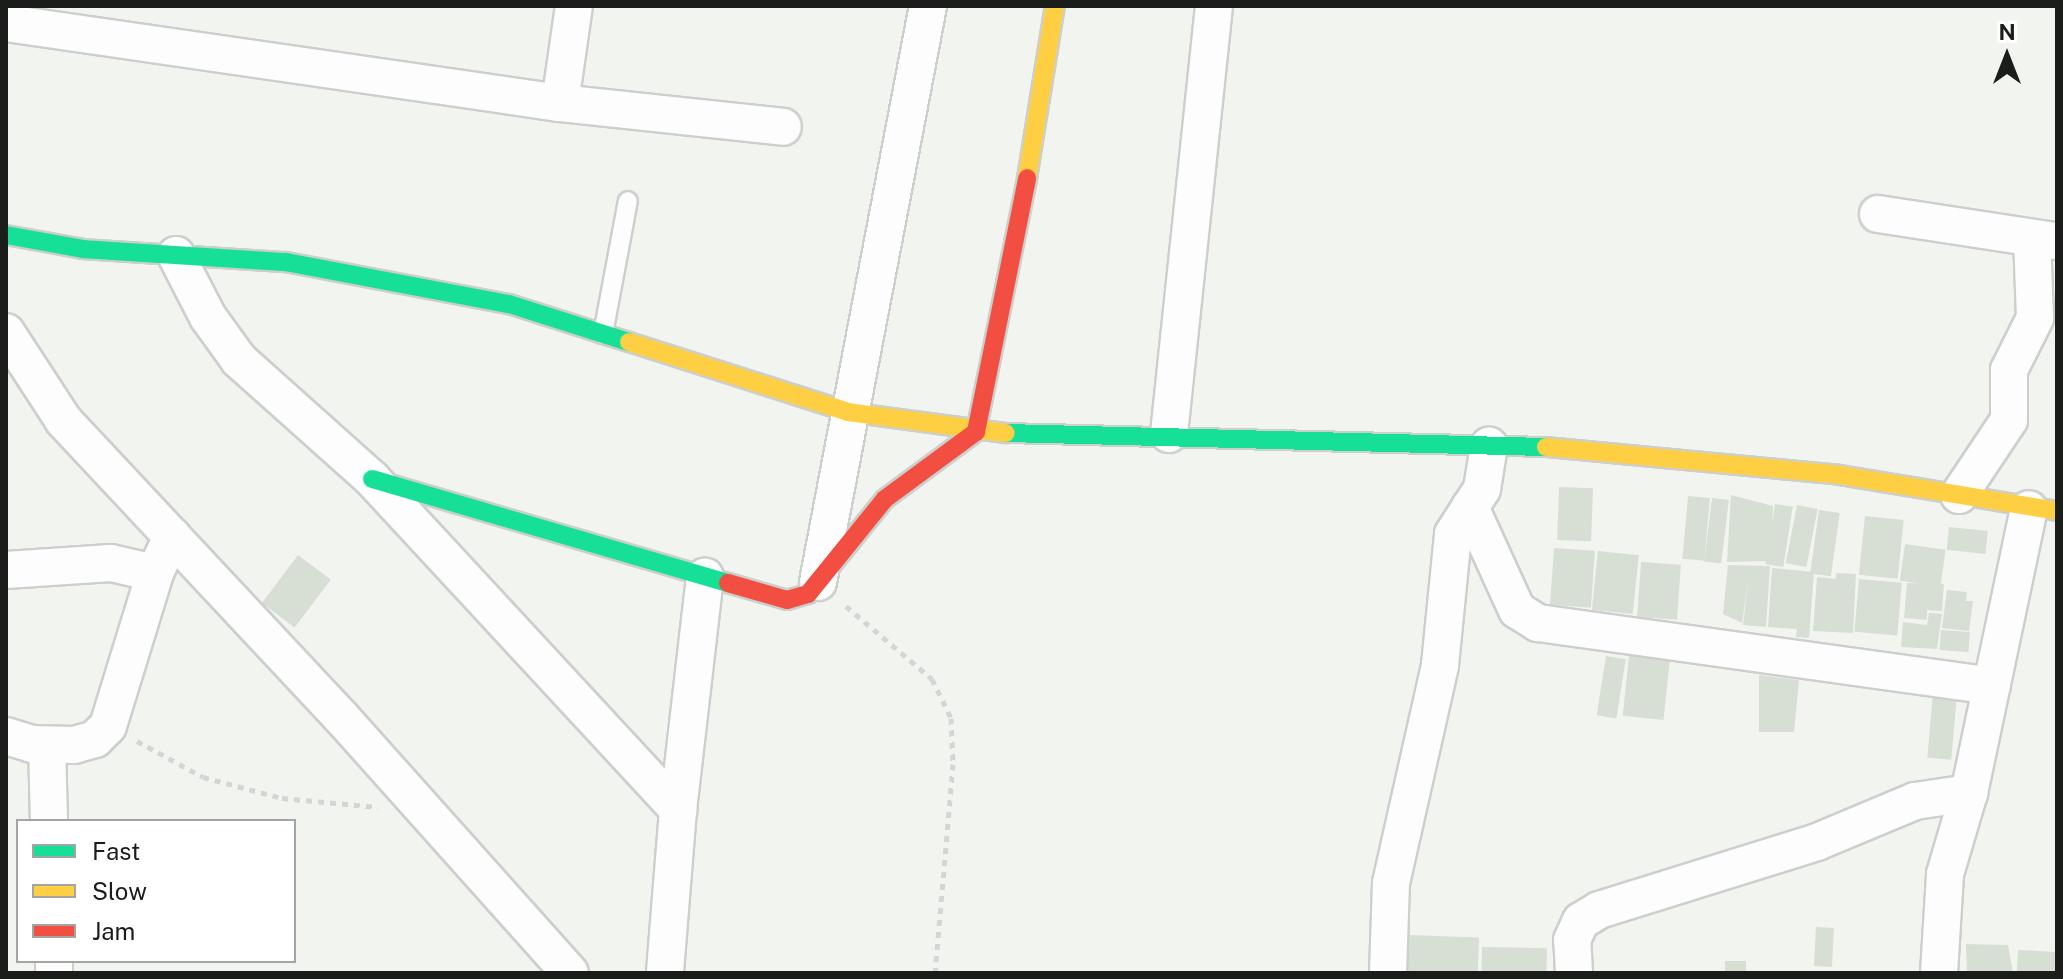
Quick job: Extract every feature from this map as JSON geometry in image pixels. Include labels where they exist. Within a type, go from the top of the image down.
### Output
[{"type":"street","points":[[560,103],[574,6]]},
{"type":"street","points":[[818,582],[848,412],[928,6]]},
{"type":"street","points":[[372,479],[705,577],[799,600],[818,582],[885,499],[976,432],[1035,137],[1055,6]]},
{"type":"street","points":[[1169,434],[1214,6]]},
{"type":"street","points":[[6,23],[560,103],[783,127]]},
{"type":"street","points":[[1878,214],[2045,240],[2035,318],[2009,370],[2009,420],[1959,495]]},
{"type":"street","points":[[6,235],[83,249],[286,262],[509,304],[848,412],[976,432],[1169,434],[1539,446],[1840,475],[2043,510],[1992,686],[1969,793],[1945,874],[1939,973]]},
{"type":"street","points":[[176,255],[208,317],[239,360],[372,479],[678,810]]},
{"type":"street","points":[[6,332],[64,421],[570,973]]},
{"type":"street","points":[[1388,973],[1391,883],[1440,665],[1453,534],[1482,489],[1489,446]]},
{"type":"street","points":[[1470,507],[1517,610],[1538,623],[1992,686]]},
{"type":"street","points":[[6,736],[47,745],[85,742],[108,726],[155,573],[172,536]]},
{"type":"street","points":[[6,570],[111,563],[155,573]]},
{"type":"street","points":[[665,973],[678,810],[705,577]]},
{"type":"street","points":[[47,745],[49,819]]},
{"type":"street","points":[[1574,973],[1572,940],[1581,921],[1599,910],[1817,842],[1915,801],[1969,793]]},
{"type":"lane","points":[[603,334],[628,201]]},
{"type":"path","points":[[818,582],[932,679],[951,718],[953,764],[935,973]]},
{"type":"path","points":[[108,726],[203,777],[282,798],[360,809],[417,803]]},
{"type":"building","points":[[1559,487],[1593,488],[1591,541],[1557,540]]},
{"type":"building","points":[[1731,495],[1773,506],[1770,561],[1727,562]]},
{"type":"building","points":[[1688,496],[1710,498],[1704,561],[1683,559]]},
{"type":"building","points":[[1712,498],[1729,500],[1721,564],[1704,562]]},
{"type":"building","points":[[1775,504],[1793,507],[1783,567],[1765,564]]},
{"type":"building","points":[[1797,505],[1818,509],[1806,567],[1786,563]]},
{"type":"building","points":[[1819,510],[1840,513],[1831,576],[1810,573]]},
{"type":"building","points":[[1865,516],[1904,520],[1898,579],[1859,575]]},
{"type":"building","points":[[1949,527],[1988,531],[1985,554],[1947,550]]},
{"type":"building","points":[[1905,544],[1946,550],[1940,586],[1900,581]]},
{"type":"building","points":[[1554,548],[1595,551],[1591,608],[1550,605]]},
{"type":"building","points":[[1598,551],[1639,555],[1633,614],[1592,610]]},
{"type":"building","points":[[298,555],[331,580],[295,628],[262,603]]},
{"type":"building","points":[[1641,562],[1681,565],[1677,620],[1637,617]]},
{"type":"building","points":[[1728,565],[1770,566],[1766,627],[1743,625],[1748,582],[1742,623],[1723,614]]},
{"type":"building","points":[[1772,568],[1814,572],[1809,638],[1796,637],[1797,629],[1768,627]]},
{"type":"building","points":[[1836,573],[1856,574],[1853,633],[1813,631],[1817,577],[1836,579]]},
{"type":"building","points":[[1859,579],[1902,583],[1897,636],[1854,632]]},
{"type":"building","points":[[1907,583],[1944,584],[1942,611],[1927,610],[1927,620],[1904,618]]},
{"type":"building","points":[[1947,590],[1967,592],[1966,601],[1973,601],[1969,631],[1942,628]]},
{"type":"building","points":[[1929,613],[1942,614],[1937,649],[1901,647],[1903,622],[1927,625]]},
{"type":"building","points":[[1941,630],[1970,632],[1969,652],[1940,650]]},
{"type":"building","points":[[1606,656],[1626,659],[1616,718],[1597,715]]},
{"type":"building","points":[[1629,656],[1670,660],[1664,720],[1623,716]]},
{"type":"building","points":[[1759,675],[1799,680],[1794,732],[1759,732]]},
{"type":"building","points":[[1933,693],[1957,695],[1951,760],[1927,758]]},
{"type":"building","points":[[1816,927],[1834,928],[1832,967],[1814,966]]},
{"type":"building","points":[[1409,935],[1479,937],[1478,973],[1408,973]]},
{"type":"building","points":[[1966,944],[2008,945],[2013,973],[1967,973]]},
{"type":"building","points":[[1482,947],[1547,948],[1547,973],[1482,973]]},
{"type":"building","points":[[2018,950],[2057,952],[2056,973],[2017,973]]},
{"type":"building","points":[[1725,961],[1746,961],[1746,973],[1725,973]]},
{"type":"traffic: fast","points":[[6,235],[83,249],[286,262],[509,304],[629,342]]},
{"type":"traffic: fast","points":[[1006,433],[1546,447]]},
{"type":"traffic: fast","points":[[372,479],[728,583]]},
{"type":"traffic: slow","points":[[1027,178],[1055,6]]},
{"type":"traffic: slow","points":[[629,342],[848,412],[1006,433]]},
{"type":"traffic: slow","points":[[1546,447],[1840,475],[2057,511]]},
{"type":"traffic: jam","points":[[728,583],[787,600],[808,594],[885,499],[976,432],[1027,178]]}]
